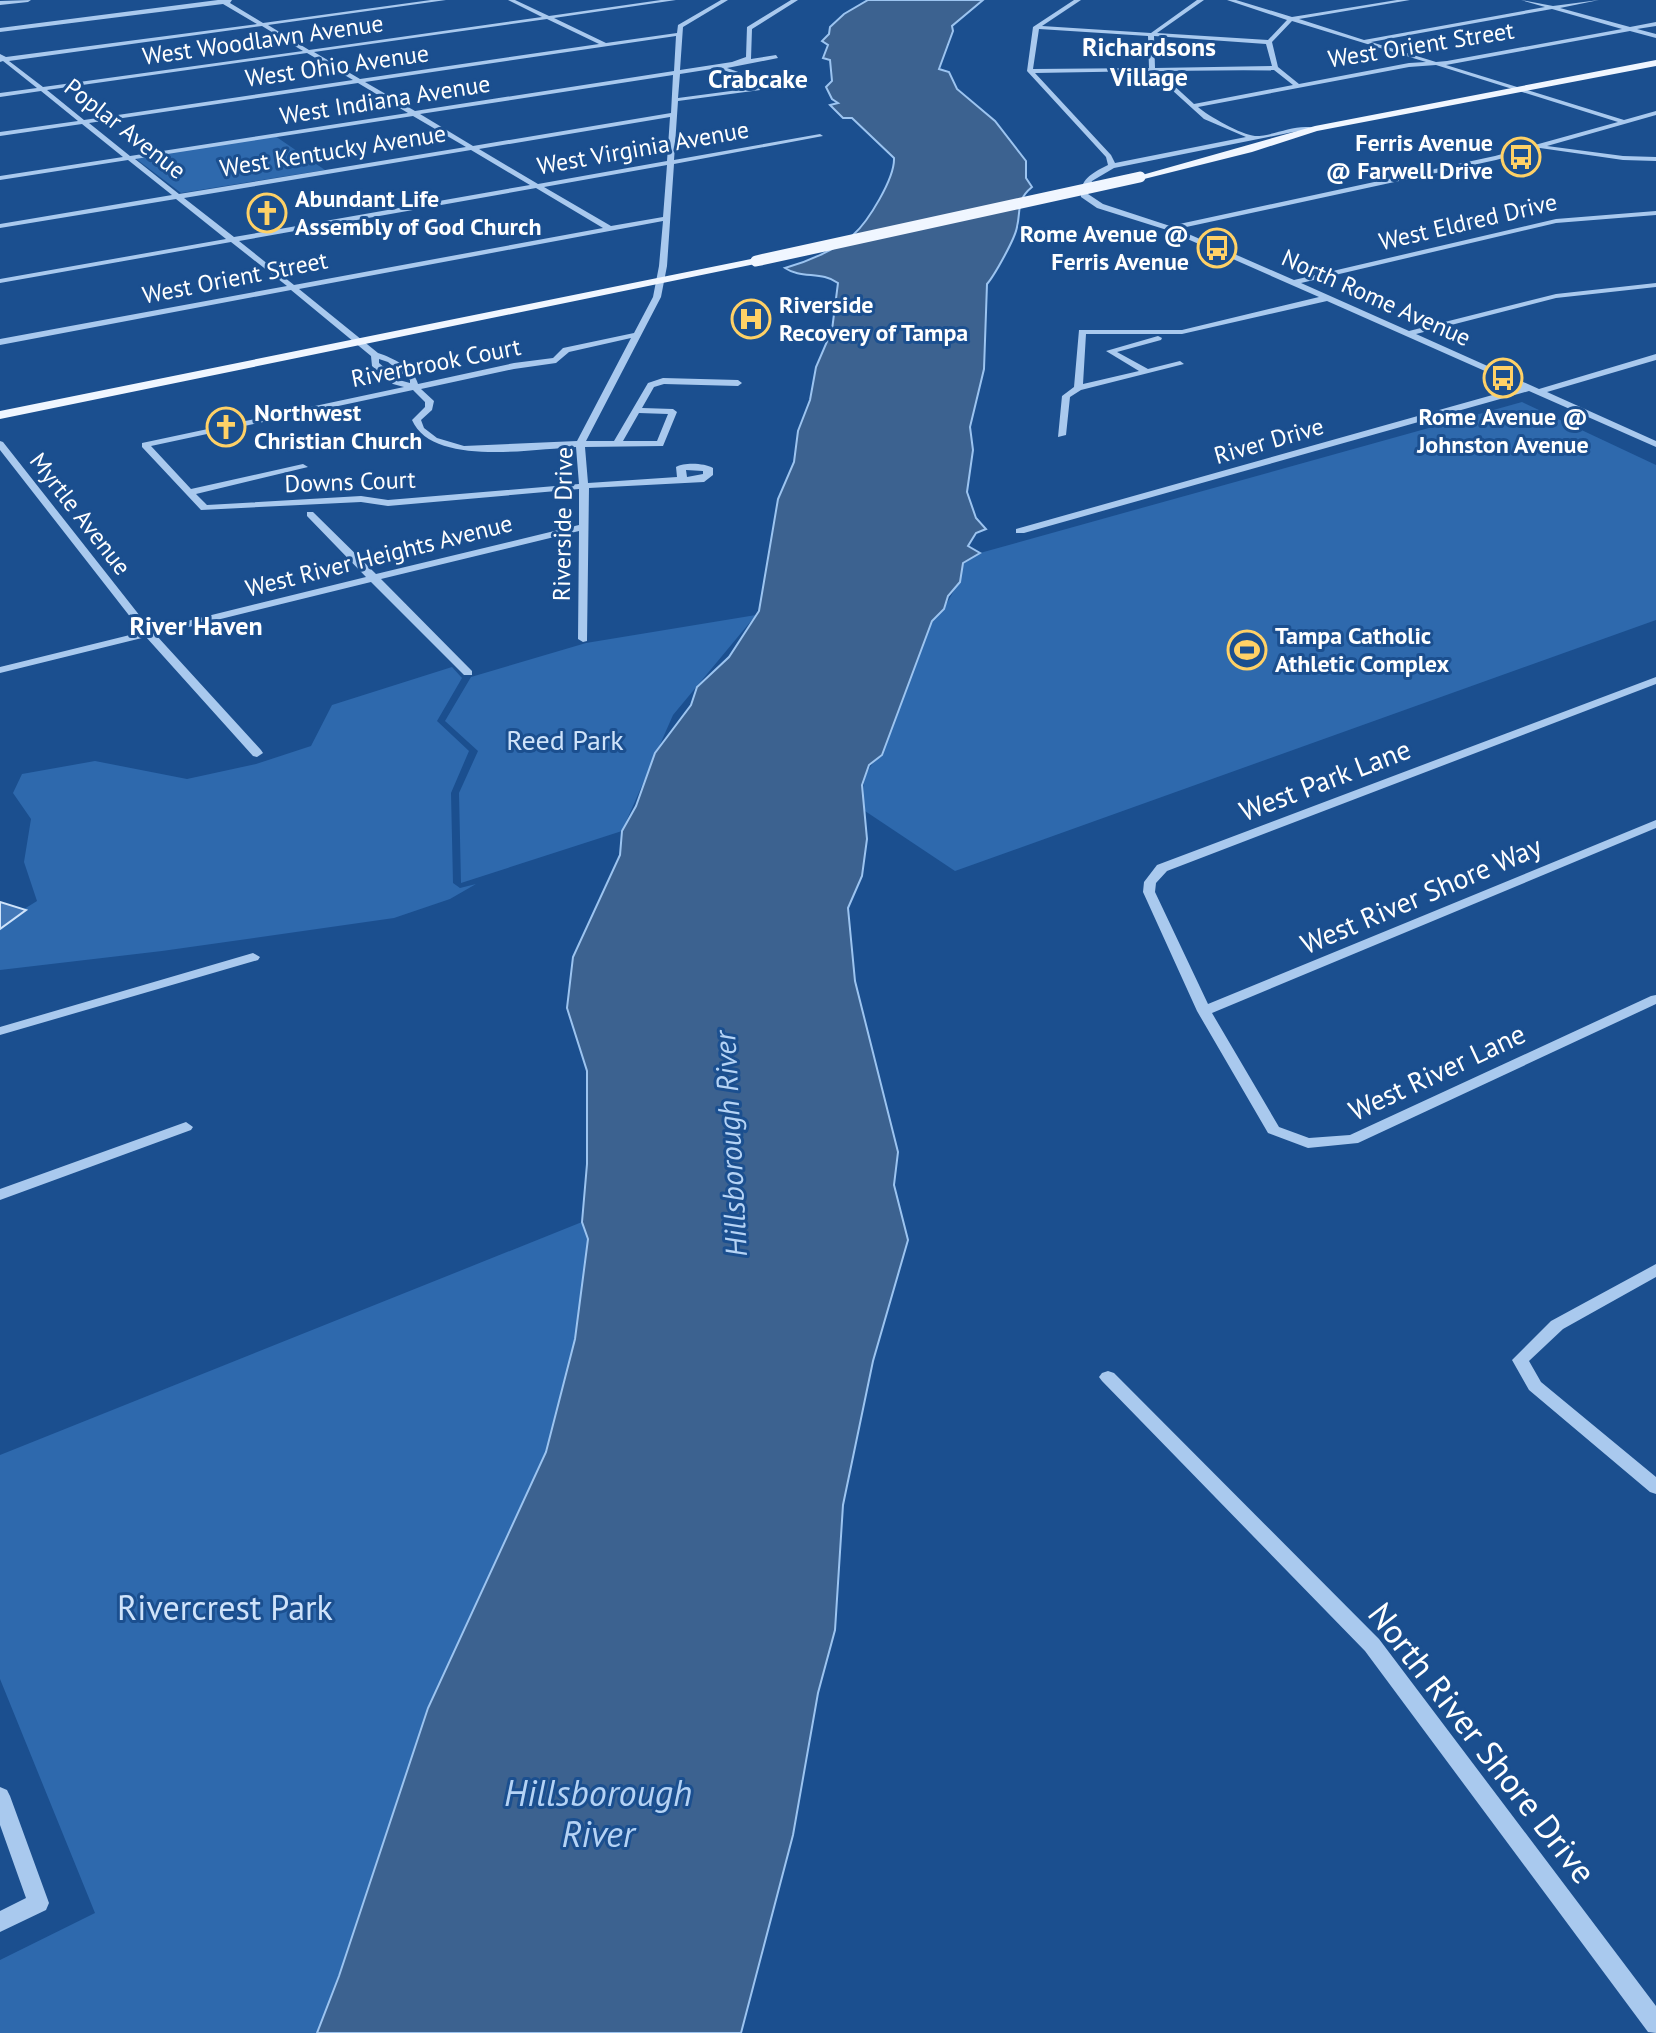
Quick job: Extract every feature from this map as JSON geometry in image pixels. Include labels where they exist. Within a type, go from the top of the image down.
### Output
[{"type":"main road","points":[[0,415],[658,283],[1140,177],[1241,152],[1315,129],[1656,63]]},
{"type":"main road","points":[[1218,145],[1241,152]]},
{"type":"street","points":[[0,3],[28,0]]},
{"type":"street","points":[[0,30],[235,0]]},
{"type":"street","points":[[1,58],[443,0]]},
{"type":"street","points":[[511,0],[606,44]]},
{"type":"street","name":"West Woodlawn Avenue","points":[[0,95],[673,0]]},
{"type":"street","points":[[679,34],[680,26],[725,0]]},
{"type":"street","points":[[674,100],[765,88],[759,81],[721,68],[749,58],[749,28],[795,0]]},
{"type":"street","points":[[1030,71],[1036,27],[1078,0]]},
{"type":"street","points":[[1151,35],[1201,0]]},
{"type":"street","points":[[1230,0],[1622,121]]},
{"type":"street","points":[[1036,27],[1269,42],[1291,19],[1407,0]]},
{"type":"street","points":[[1524,0],[1656,36]]},
{"type":"street","points":[[1362,41],[1596,0]]},
{"type":"street","points":[[222,1],[610,229]]},
{"type":"street","name":"West Orient Street","points":[[1193,106],[1409,65],[1432,64],[1656,24]]},
{"type":"street","name":"West Ohio Avenue","points":[[0,134],[679,34]]},
{"type":"street","name":"Riverside Drive","points":[[583,639],[581,527],[584,486],[580,444],[657,297],[663,266],[679,34]]},
{"type":"street","points":[[1151,35],[1152,69],[1206,118],[1254,138]]},
{"type":"street","points":[[1269,42],[1275,68]]},
{"type":"street","name":"West Indiana Avenue","points":[[0,178],[776,57]]},
{"type":"street","name":"Poplar Avenue","points":[[1,58],[361,342],[375,355],[375,364],[396,382],[414,387]]},
{"type":"street","points":[[1030,71],[1275,68],[1298,86]]},
{"type":"street","points":[[1030,71],[1109,156],[1112,166],[1315,129]]},
{"type":"street","points":[[1170,228],[1496,158],[1656,113]]},
{"type":"street","name":"West Kentucky Avenue","points":[[0,226],[672,115]]},
{"type":"street","name":"West Virginia Avenue","points":[[0,281],[820,136]]},
{"type":"street","points":[[1538,147],[1595,156],[1656,159]]},
{"type":"street","name":"North Rome Avenue","points":[[1112,166],[1092,175],[1084,188],[1084,195],[1100,206],[1170,228],[1656,444]]},
{"type":"street","name":"West Eldred Drive","points":[[1291,283],[1556,221],[1656,213]]},
{"type":"street","name":"West Orient Street","points":[[0,342],[667,218]]},
{"type":"street","points":[[1407,334],[1556,296],[1656,285]]},
{"type":"street","points":[[1147,372],[1110,351],[1327,298]]},
{"type":"street","points":[[1078,388],[1082,332],[1182,332]]},
{"type":"street","name":"Riverbrook Court","points":[[145,445],[556,360],[566,350],[639,334]]},
{"type":"street","name":"River Drive","points":[[1020,531],[1656,357]]},
{"type":"street","points":[[1061,435],[1066,396],[1078,388],[1180,364]]},
{"type":"street","points":[[617,444],[651,385],[663,381],[738,383]]},
{"type":"street","points":[[414,387],[430,401],[429,408],[416,420],[420,429],[447,446],[488,449],[660,444],[673,412],[635,410]]},
{"type":"street","name":"Myrtle Avenue","points":[[0,444],[148,633],[257,753]]},
{"type":"street","name":"Downs Court","points":[[145,445],[204,508],[361,499],[388,503],[584,486]]},
{"type":"street","points":[[190,492],[303,467]]},
{"type":"street","points":[[584,486],[682,480]]},
{"type":"street","points":[[310,514],[468,673]]},
{"type":"street","name":"West River Heights Avenue","points":[[0,670],[581,527]]},
{"type":"street","name":"West Park Lane","points":[[1204,1011],[1149,892],[1150,882],[1162,868],[1656,680]]},
{"type":"street","name":"West River Shore Way","points":[[1204,1011],[1656,824]]},
{"type":"street","points":[[0,1031],[253,957]]},
{"type":"street","name":"West River Lane","points":[[1204,1011],[1273,1130],[1308,1143],[1353,1140],[1656,999]]},
{"type":"street","points":[[0,1195],[186,1127]]},
{"type":"street","points":[[1656,1270],[1557,1325],[1520,1360],[1535,1386],[1656,1487]]},
{"type":"street","name":"North River Shore Drive","points":[[1108,1377],[1372,1645],[1656,2024]]},
{"type":"street","points":[[0,1796],[38,1903],[0,1922]]},
{"type":"green space","points":[[275,136],[325,170],[181,193],[135,158]]},
{"type":"green space","name":"Tampa Catholic Athletic Complex","points":[[1522,402],[1656,465],[1656,620],[955,871],[865,811],[867,773],[882,755],[932,621],[952,594],[963,563],[980,553]]},
{"type":"green space","name":"Reed Park","points":[[756,615],[673,715],[622,831],[461,883],[459,793],[478,751],[445,721],[471,677],[586,643]]},
{"type":"green space","points":[[452,667],[462,678],[437,721],[469,751],[451,793],[453,883],[460,888],[476,884],[450,899],[394,918],[0,970],[0,924],[37,901],[24,862],[31,819],[13,793],[22,774],[95,761],[187,779],[256,764],[311,746],[332,705]]},
{"type":"green space","name":"Rivercrest Park","points":[[582,1222],[588,1239],[575,1339],[546,1453],[428,1708],[317,2033],[0,2033],[0,1960],[95,1913],[0,1679],[0,1455]]},
{"type":"water","name":"Hillsborough River","points":[[868,0],[983,0],[952,26],[953,31],[939,69],[949,72],[957,89],[995,121],[1026,161],[1026,178],[1032,187],[1021,201],[1012,240],[987,284],[984,369],[970,427],[973,450],[967,492],[976,518],[986,529],[976,533],[968,546],[980,553],[963,563],[960,582],[948,596],[944,609],[932,621],[882,755],[869,765],[862,785],[867,839],[862,876],[848,908],[855,981],[898,1152],[894,1185],[908,1240],[873,1361],[843,1505],[835,1630],[818,1693],[793,1835],[741,2033],[317,2033],[428,1708],[546,1452],[575,1339],[588,1239],[582,1222],[587,1164],[587,1071],[567,1008],[573,957],[620,855],[622,831],[636,806],[655,753],[691,705],[697,687],[729,657],[759,611],[778,499],[794,462],[798,431],[810,400],[816,367],[832,330],[838,283],[785,268],[820,255],[853,235],[880,199],[893,167],[894,158],[852,118],[843,118],[830,105],[838,103],[826,87],[832,81],[830,60],[823,58],[828,45],[822,41],[829,34],[830,27],[844,14]]},
{"type":"building","points":[[0,902],[26,910],[0,929]]},
{"type":"place","name":"Ferris Avenue @ Farwell Drive","points":[[1521,157]]},
{"type":"place","name":"Abundant Life Assembly of God Church","points":[[267,213]]},
{"type":"place","name":"Rome Avenue @ Ferris Avenue","points":[[1217,248]]},
{"type":"place","name":"Riverside Recovery of Tampa","points":[[751,319]]},
{"type":"place","name":"Rome Avenue @ Johnston Avenue","points":[[1503,378]]},
{"type":"place","name":"Northwest Christian Church","points":[[226,427]]},
{"type":"place","name":"Tampa Catholic Athletic Complex","points":[[1247,650]]},
{"type":"district","name":"Richardsons Village","points":[[1149,62]]},
{"type":"district","name":"Crabcake","points":[[758,79]]},
{"type":"district","name":"River Haven","points":[[196,626]]}]
